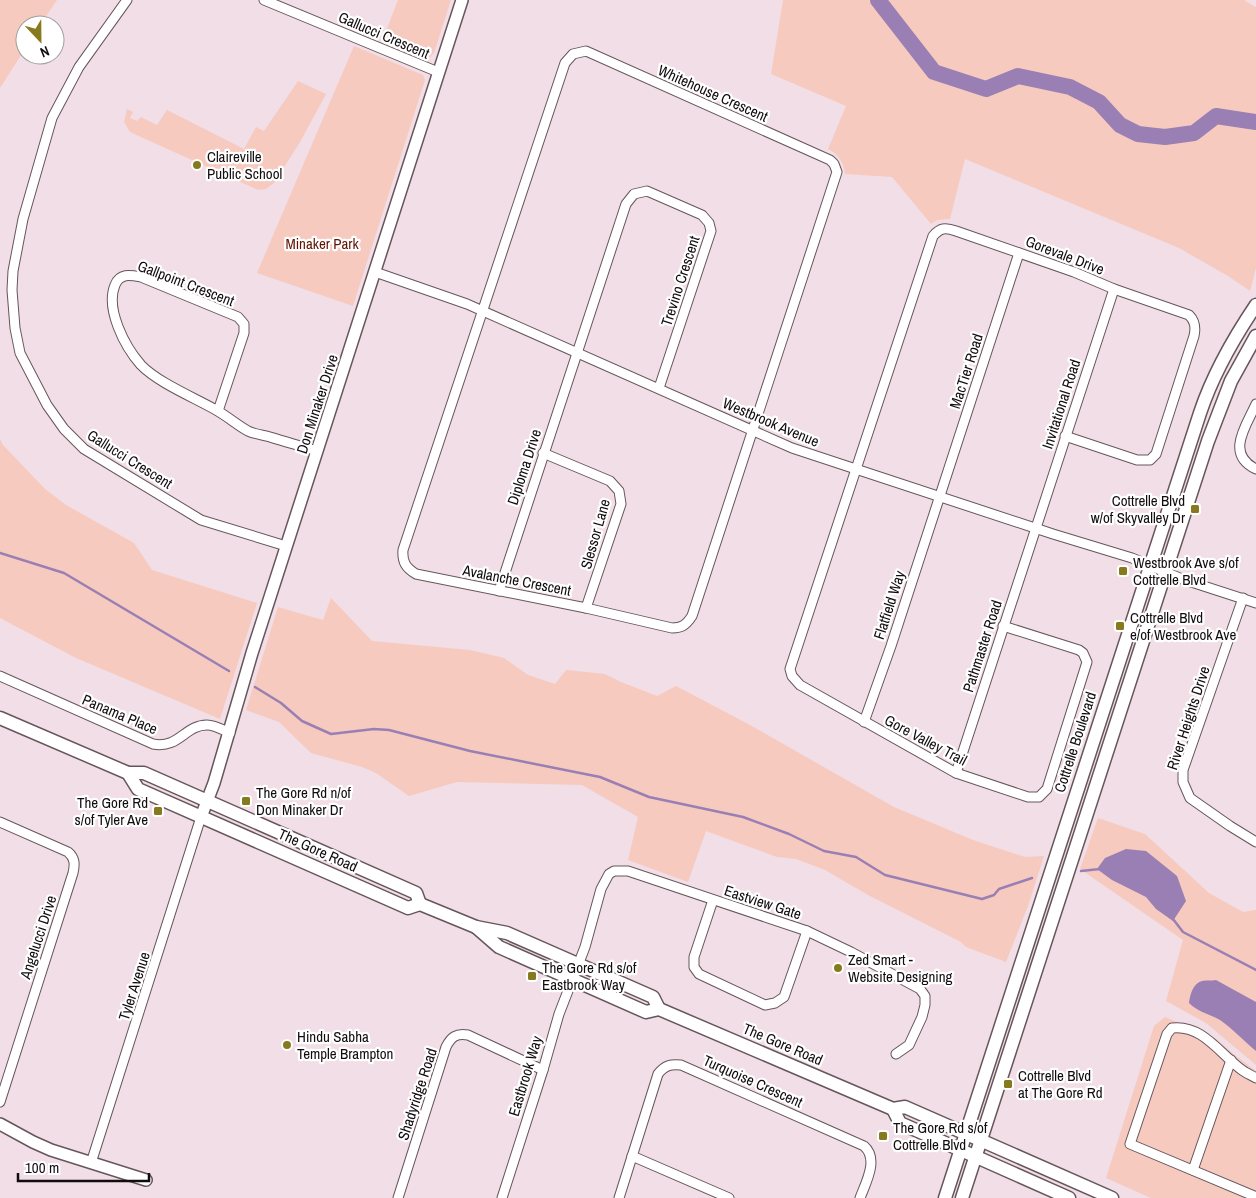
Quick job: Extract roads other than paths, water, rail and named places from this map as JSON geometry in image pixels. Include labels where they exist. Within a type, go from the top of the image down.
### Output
[{"type":"main road","name":"Cottrelle Boulevard","points":[[945,1198],[1208,391],[1225,355],[1256,305]]},
{"type":"main road","points":[[962,1198],[1221,403],[1237,369],[1256,336]]},
{"type":"main road","name":"The Gore Road","points":[[0,718],[128,773],[144,773],[416,893],[420,904]]},
{"type":"main road","name":"The Gore Road","points":[[128,773],[138,789],[408,908],[420,904],[476,928],[506,933],[652,997],[660,1009],[893,1109],[905,1107],[1112,1198]]},
{"type":"main road","name":"The Gore Road","points":[[476,928],[499,948],[646,1012],[660,1009]]},
{"type":"main road","name":"The Gore Road","points":[[893,1109],[900,1123],[1069,1198]]},
{"type":"street","name":"Gallucci Crescent","points":[[127,0],[78,67],[52,118],[23,219],[13,271],[12,290],[15,328],[20,353],[47,405],[64,429],[84,449],[193,516],[286,546]]},
{"type":"street","name":"Gallucci Crescent","points":[[264,0],[438,72]]},
{"type":"street","name":"Don Minaker Drive","points":[[201,817],[230,733],[252,653],[462,0]]},
{"type":"street","name":"Whitehouse Crescent","points":[[482,311],[565,63],[573,54],[586,51],[822,156],[834,164],[836,177],[753,431]]},
{"type":"street","name":"Trevino Crescent","points":[[577,353],[626,204],[634,194],[647,191],[702,215],[711,231],[659,388]]},
{"type":"street","name":"Gorevale Drive","points":[[855,469],[932,236],[943,228],[948,228],[1074,272],[1114,289],[1189,315],[1196,325],[1156,454],[1150,460],[1137,460],[1065,436]]},
{"type":"street","name":"MacTier Road","points":[[939,497],[1019,253]]},
{"type":"street","name":"Westbrook Avenue","points":[[375,272],[436,292],[482,311],[792,448],[1122,555],[1165,572],[1256,603]]},
{"type":"street","name":"Gallpoint Crescent","points":[[218,411],[244,333],[244,324],[238,317],[141,277],[127,275],[120,278],[113,295],[112,307],[114,318],[131,350],[142,365],[164,381],[218,411],[249,431],[317,451]]},
{"type":"street","name":"Invitational Road","points":[[1035,528],[1114,289]]},
{"type":"street","name":"Avalanche Crescent","points":[[482,311],[403,550],[405,565],[416,574],[586,608],[672,628],[681,628],[687,624],[692,616],[753,431]]},
{"type":"street","name":"Diploma Drive","points":[[499,591],[577,353]]},
{"type":"street","points":[[1256,404],[1238,445],[1240,454],[1245,462],[1256,468]]},
{"type":"street","name":"Slessor Lane","points":[[543,453],[610,481],[619,490],[621,504],[586,608]]},
{"type":"street","name":"Gore Valley Trail","points":[[855,469],[790,669],[792,676],[800,685],[956,773],[1028,797],[1039,797],[1047,789],[1087,662],[1079,650],[1003,626]]},
{"type":"street","name":"Flatfield Way","points":[[864,722],[939,497]]},
{"type":"street","name":"Pathmaster Road","points":[[956,773],[1035,528]]},
{"type":"street","name":"River Heights Drive","points":[[1243,598],[1183,770],[1182,782],[1190,798],[1256,842]]},
{"type":"street","name":"Panama Place","points":[[0,676],[153,744],[162,746],[170,744],[199,726],[207,725],[230,733]]},
{"type":"street","name":"Tyler Avenue","points":[[92,1163],[201,817]]},
{"type":"street","name":"Angelucci Drive","points":[[0,822],[68,852],[74,862],[73,873],[0,1102]]},
{"type":"street","name":"Eastview Gate","points":[[578,964],[592,925],[601,889],[609,874],[614,871],[628,871],[807,931],[844,948],[920,990],[924,996],[925,1005],[922,1017],[909,1046],[896,1054]]},
{"type":"street","points":[[713,900],[694,957],[694,967],[699,974],[765,1004],[775,1003],[784,997],[807,931]]},
{"type":"street","name":"Eastbrook Way","points":[[502,1198],[543,1070],[558,1014],[578,964]]},
{"type":"street","points":[[1255,1195],[1130,1144],[1166,1034],[1172,1028],[1182,1027],[1203,1036],[1242,1069],[1256,1078]]},
{"type":"street","name":"Shadyridge Road","points":[[398,1198],[446,1047],[455,1035],[468,1034],[543,1070]]},
{"type":"street","points":[[1193,1170],[1231,1060]]},
{"type":"street","name":"Turquoise Crescent","points":[[619,1198],[658,1074],[666,1066],[674,1064],[681,1065],[864,1146],[872,1156],[872,1164],[860,1198]]},
{"type":"street","points":[[0,1124],[51,1150],[146,1180]]},
{"type":"street","points":[[632,1156],[729,1198]]},
{"type":"waterway","points":[[878,0],[934,72],[986,89],[1018,76],[1070,87],[1099,102],[1120,125],[1138,134],[1165,137],[1194,133],[1216,116],[1256,122]]},
{"type":"waterway","points":[[0,553],[64,573],[229,671]]},
{"type":"waterway","points":[[255,687],[281,703],[302,721],[331,734],[374,729],[389,730],[470,751],[600,777],[649,797],[743,817],[789,834],[824,851],[856,857],[885,875],[982,899],[994,895],[999,889],[1032,878]]},
{"type":"waterway","points":[[1081,871],[1100,869]]},
{"type":"waterway","points":[[1173,919],[1183,932],[1256,970]]},
{"type":"place","name":"Claireville Public School","points":[[197,165]]},
{"type":"place","name":"Cottrelle Blvd w/of Skyvalley Dr","points":[[1195,509]]},
{"type":"place","name":"Westbrook Ave s/of Cottrelle Blvd","points":[[1123,571]]},
{"type":"place","name":"Cottrelle Blvd e/of Westbrook Ave","points":[[1120,626]]},
{"type":"place","name":"The Gore Rd n/of Don Minaker Dr","points":[[246,801]]},
{"type":"place","name":"The Gore Rd s/of Tyler Ave","points":[[158,811]]},
{"type":"place","name":"Zed Smart - Website Designing","points":[[838,968]]},
{"type":"place","name":"The Gore Rd s/of Eastbrook Way","points":[[532,976]]},
{"type":"place","name":"Hindu Sabha Temple Brampton","points":[[287,1045]]},
{"type":"place","name":"Cottrelle Blvd at The Gore Rd","points":[[1008,1084]]},
{"type":"place","name":"The Gore Rd s/of Cottrelle Blvd","points":[[883,1136]]},
{"type":"park label","name":"Minaker Park","points":[[322,243]]}]
